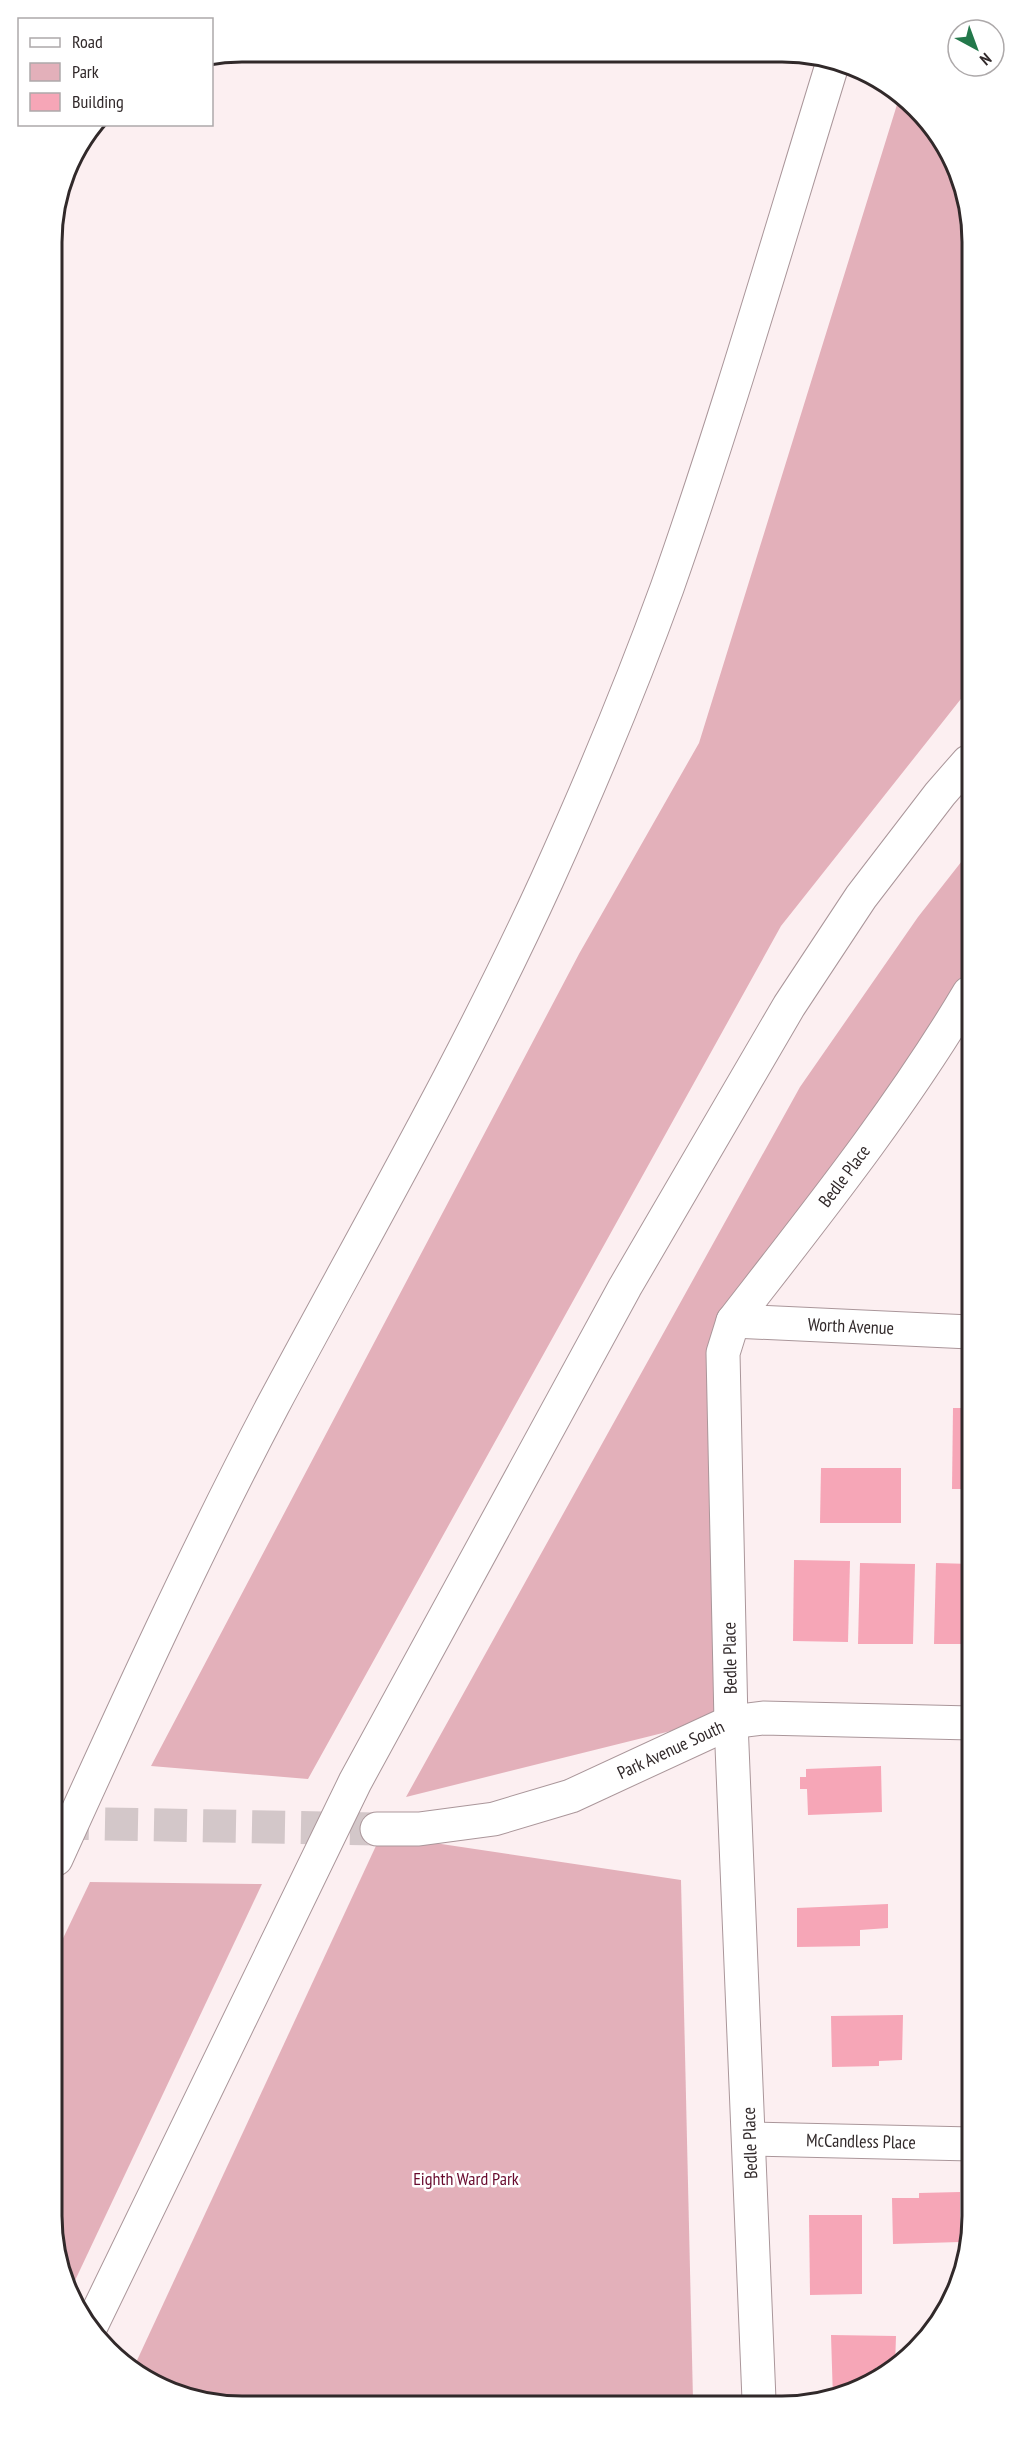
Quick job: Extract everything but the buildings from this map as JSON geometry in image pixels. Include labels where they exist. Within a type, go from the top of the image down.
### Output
[{"type":"main road","points":[[62,1846],[226,1497],[272,1407],[461,1057],[544,885],[597,766],[668,584],[831,69]]},
{"type":"main road","points":[[95,2318],[355,1782],[625,1287],[795,997],[861,897],[962,769]]},
{"type":"main road","name":"Bedle Place","points":[[759,2396],[731,1722],[723,1353],[734,1321],[881,1129],[962,1004]]},
{"type":"main road","name":"Worth Avenue","points":[[734,1321],[962,1332]]},
{"type":"main road","name":"Park Avenue South","points":[[377,1829],[419,1829],[494,1819],[571,1796],[731,1722],[763,1718],[962,1723]]},
{"type":"main road","name":"McCandless Place","points":[[750,2139],[962,2144]]},
{"type":"green space","points":[[897,103],[918,123],[944,162],[956,195],[961,218],[962,698],[781,926],[308,1779],[151,1766],[579,954],[699,743]]},
{"type":"green space","points":[[962,861],[962,987],[718,1334],[715,1720],[406,1797],[800,1087],[918,917]]},
{"type":"green space","name":"Eighth Ward Park","points":[[381,1835],[681,1880],[693,2396],[242,2396],[207,2392],[184,2386],[137,2361]]},
{"type":"green space","points":[[90,1882],[262,1884],[74,2282],[63,2239],[62,2215],[62,1940]]},
{"type":"tunnel","points":[[62,1823],[377,1829]]}]
